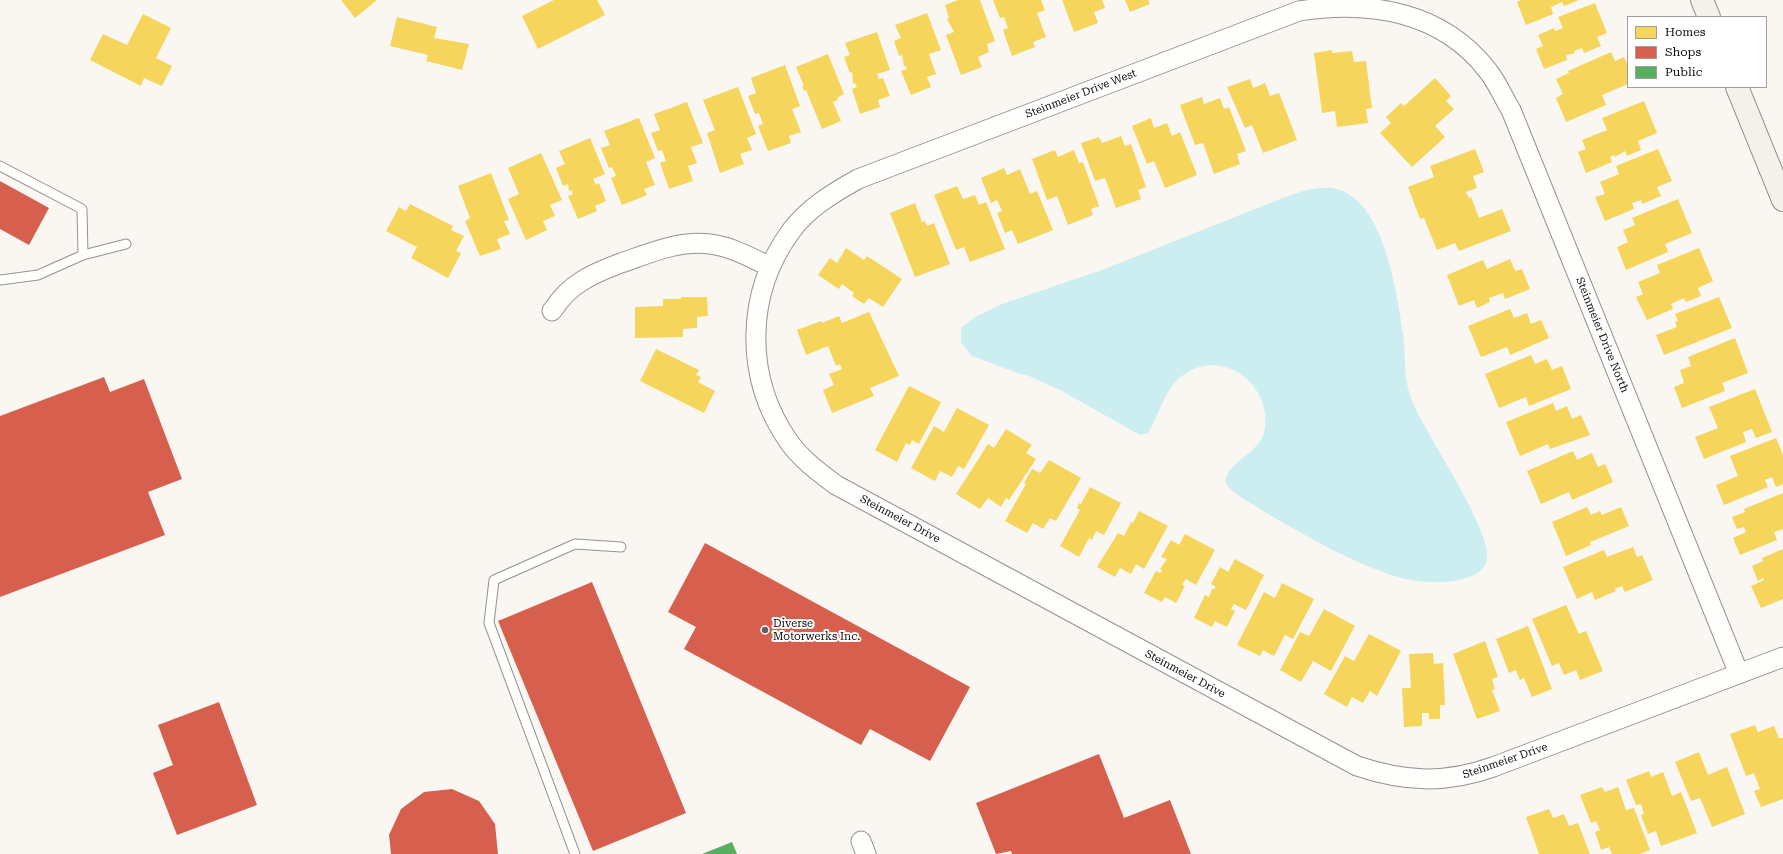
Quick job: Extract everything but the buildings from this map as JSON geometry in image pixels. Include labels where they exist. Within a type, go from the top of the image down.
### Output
[{"type":"main road","points":[[1702,0],[1709,16]]},
{"type":"main road","points":[[1737,88],[1783,200]]},
{"type":"street","name":"Steinmeier Drive West","points":[[770,267],[791,231],[805,215],[830,195],[858,179],[1289,15],[1320,6],[1363,4],[1396,9],[1429,23]]},
{"type":"street","name":"Steinmeier Drive North","points":[[1429,23],[1449,34],[1482,64],[1489,72],[1511,110],[1739,674]]},
{"type":"street","points":[[552,311],[569,291],[583,280],[600,272],[671,246],[710,244],[743,253],[770,267]]},
{"type":"street","name":"Steinmeier Drive","points":[[770,267],[758,300],[755,321],[756,364],[768,405],[789,442],[811,465],[836,485],[1357,766],[1398,778],[1409,779],[1446,779],[1473,774],[1783,656]]},
{"type":"lane","points":[[0,166],[82,209],[83,255]]},
{"type":"lane","points":[[0,280],[38,275],[83,255],[126,244]]},
{"type":"lane","points":[[575,854],[489,623],[494,580],[575,544],[621,547]]},
{"type":"water","points":[[1335,188],[1353,197],[1366,211],[1377,229],[1392,273],[1397,296],[1404,342],[1408,390],[1418,414],[1469,505],[1479,527],[1486,546],[1487,560],[1486,564],[1478,573],[1462,579],[1445,582],[1417,581],[1391,575],[1342,555],[1311,539],[1247,501],[1229,488],[1225,482],[1227,474],[1257,445],[1262,437],[1265,428],[1265,412],[1260,397],[1252,385],[1242,375],[1229,368],[1214,365],[1200,367],[1178,379],[1168,393],[1148,433],[1140,435],[1060,390],[1029,376],[972,356],[961,343],[961,328],[975,317],[1002,304],[1102,270],[1280,199],[1306,190]]},
{"type":"place","name":"Diverse Motorwerks Inc.","points":[[765,630]]}]
